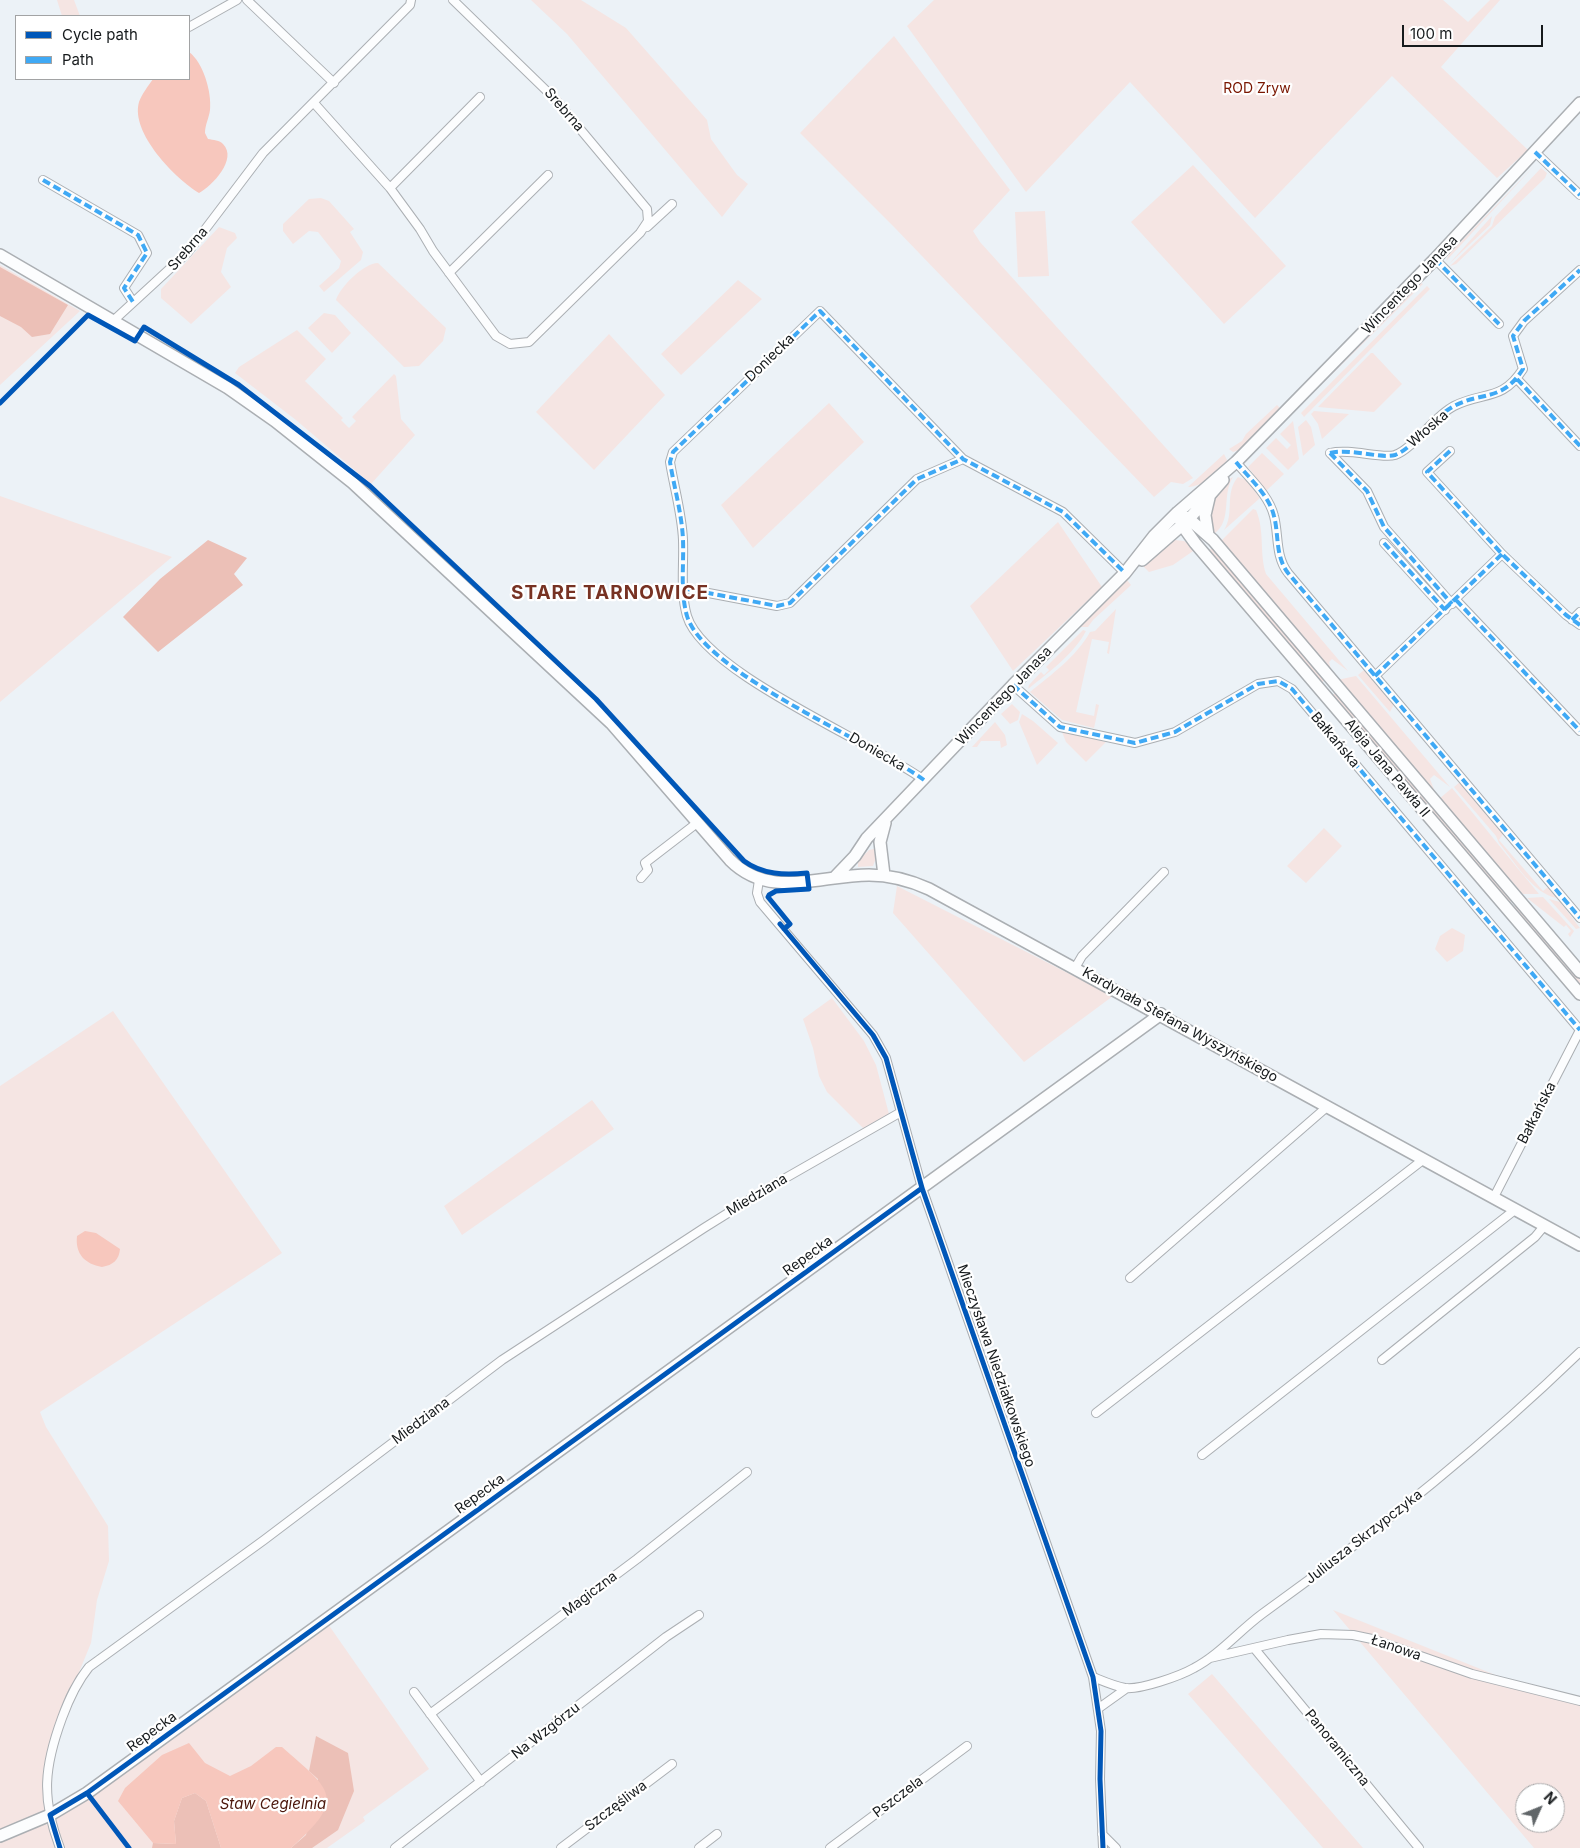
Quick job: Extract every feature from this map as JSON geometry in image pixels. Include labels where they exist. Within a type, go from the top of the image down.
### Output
[{"type":"street","points":[[190,26],[237,0]]},
{"type":"street","points":[[247,0],[334,83]]},
{"type":"street","name":"Srebrna","points":[[453,0],[542,85],[643,202],[649,216],[640,233]]},
{"type":"street","name":"Srebrna","points":[[113,321],[188,252],[247,172],[412,2]]},
{"type":"street","points":[[390,188],[480,97]]},
{"type":"street","name":"Srebrna","points":[[314,103],[390,188],[449,274],[496,336],[510,344],[529,342],[672,204]]},
{"type":"street","name":"Wincentego Janasa","points":[[1125,573],[1154,536],[1177,512],[1236,462],[1435,259],[1580,103]]},
{"type":"street","points":[[1535,152],[1580,195]]},
{"type":"street","points":[[449,274],[548,175]]},
{"type":"street","points":[[42,180],[138,235],[148,254],[124,288],[133,302]]},
{"type":"street","points":[[0,255],[228,388],[275,421],[353,483],[610,723],[736,866],[759,880]]},
{"type":"street","points":[[1435,259],[1499,324]]},
{"type":"street","points":[[1580,270],[1524,321],[1513,336],[1523,369],[1516,379],[1580,446]]},
{"type":"street","name":"Doniecka","points":[[924,780],[743,675],[694,632],[687,616],[682,588],[683,538],[670,462],[673,452],[820,311],[963,459],[1062,512],[1125,573]]},
{"type":"street","name":"Włoska","points":[[1516,379],[1502,392],[1455,406],[1438,417],[1402,451],[1392,456],[1342,450],[1330,453],[1367,491],[1384,527],[1580,731]]},
{"type":"street","points":[[1450,451],[1427,472],[1502,554],[1572,620],[1580,625]]},
{"type":"street","points":[[682,588],[777,606],[790,603],[917,479],[963,459]]},
{"type":"street","points":[[1236,462],[1270,505],[1274,516],[1278,550],[1284,568],[1580,918]]},
{"type":"street","name":"Wincentego Janasa","points":[[834,878],[855,856],[867,838],[886,821],[1013,685],[1125,573],[1185,522],[1210,496],[1236,462]]},
{"type":"street","points":[[1208,535],[1205,514],[1210,496]]},
{"type":"street","name":"Aleja Jana Pawła II","points":[[1177,512],[1185,522],[1195,542],[1580,994]]},
{"type":"street","name":"Aleja Jana Pawła II","points":[[1185,522],[1208,535],[1580,972]]},
{"type":"street","points":[[1167,538],[1182,536],[1195,542]]},
{"type":"street","points":[[1384,543],[1445,610]]},
{"type":"street","points":[[1376,676],[1502,554]]},
{"type":"street","points":[[1572,620],[1580,612]]},
{"type":"street","name":"Bałkańska","points":[[1013,685],[1060,727],[1135,743],[1175,732],[1258,684],[1278,681],[1292,689],[1580,1030],[1494,1197]]},
{"type":"street","name":"Wincentego Janasa","points":[[884,875],[880,842],[886,821]]},
{"type":"street","points":[[641,878],[648,870],[646,863],[697,822]]},
{"type":"street","points":[[855,856],[854,869],[857,875]]},
{"type":"street","points":[[1075,968],[1082,956],[1164,872]]},
{"type":"street","name":"Kardynała Stefana Wyszyńskiego","points":[[759,880],[781,883],[857,875],[884,875],[929,888],[1580,1245]]},
{"type":"street","name":"Mieczysława Niedziałkowskiego","points":[[759,880],[757,893],[760,902],[873,1035],[886,1058],[922,1188],[1093,1677],[1099,1708],[1103,1848]]},
{"type":"street","name":"Repecka","points":[[0,1836],[50,1815],[94,1788],[1161,1014]]},
{"type":"street","points":[[1130,1278],[1328,1106]]},
{"type":"street","name":"Miedziana","points":[[60,1848],[47,1798],[50,1752],[72,1690],[89,1667],[264,1540],[502,1360],[712,1222],[901,1112]]},
{"type":"street","points":[[1096,1413],[1424,1159]]},
{"type":"street","points":[[1202,1455],[1516,1209]]},
{"type":"street","points":[[1382,1360],[1535,1237],[1544,1225]]},
{"type":"street","name":"Juliusza Skrzypczyka","points":[[1093,1677],[1127,1688],[1143,1686],[1193,1669],[1208,1659],[1259,1616],[1330,1566],[1420,1494],[1580,1352]]},
{"type":"street","name":"Magiczna","points":[[430,1714],[638,1559],[747,1472]]},
{"type":"street","name":"Na Wzgórzu","points":[[395,1848],[666,1637],[699,1615]]},
{"type":"street","name":"Łanowa","points":[[1208,1659],[1321,1634],[1353,1635],[1372,1638],[1472,1674],[1580,1701]]},
{"type":"street","name":"Panoramiczna","points":[[1254,1648],[1419,1848]]},
{"type":"street","name":"Juliusza Skrzypczyka","points":[[1099,1708],[1127,1688]]},
{"type":"street","points":[[414,1692],[481,1782]]},
{"type":"street","name":"Pszczela","points":[[830,1848],[967,1746]]},
{"type":"street","name":"Szczęśliwa","points":[[561,1848],[672,1764]]},
{"type":"street","points":[[699,1848],[717,1834]]},
{"type":"street","points":[[1102,1834],[1116,1848]]},
{"type":"green space","points":[[57,0],[74,0],[80,15],[62,15]]},
{"type":"green space","points":[[531,0],[581,0],[626,28],[707,120],[711,139],[737,175],[748,184],[722,217],[567,34]]},
{"type":"green space","name":"ROD Zryw","points":[[934,0],[1443,0],[1468,22],[1490,0],[1500,0],[1441,67],[1528,150],[1497,178],[1392,76],[1255,218],[1130,82],[1026,192],[907,26]]},
{"type":"green space","points":[[894,36],[1010,190],[973,231],[980,242],[1193,478],[1183,484],[1171,482],[1154,497],[895,228],[800,133]]},
{"type":"green space","points":[[1193,165],[1286,266],[1224,324],[1131,222]]},
{"type":"green space","points":[[1535,165],[1446,261],[1449,254]]},
{"type":"green space","points":[[1541,168],[1547,173],[1545,178],[1456,264],[1450,266],[1492,226],[1495,217]]},
{"type":"green space","points":[[321,198],[329,201],[354,229],[350,232],[363,252],[361,260],[324,292],[319,286],[339,268],[341,261],[318,232],[309,231],[293,244],[283,231],[283,224],[309,199]]},
{"type":"green space","points":[[1045,211],[1049,276],[1018,277],[1015,212]]},
{"type":"green space","points":[[1492,216],[1490,225],[1449,264]]},
{"type":"green space","points":[[219,227],[235,233],[237,238],[227,248],[221,272],[231,287],[191,324],[161,298],[161,289]]},
{"type":"green space","points":[[378,263],[446,328],[443,341],[419,366],[404,367],[336,300],[342,289],[353,277],[366,267]]},
{"type":"green space","points":[[0,265],[80,311],[0,385]]},
{"type":"green space","points":[[738,280],[762,299],[681,375],[661,354]]},
{"type":"green space","points":[[1421,283],[1423,284],[1295,411],[1294,410]]},
{"type":"green space","points":[[1427,286],[1430,289],[1304,417],[1301,413]]},
{"type":"green space","points":[[324,313],[335,315],[351,333],[332,353],[308,328]]},
{"type":"green space","points":[[297,330],[326,359],[305,381],[343,418],[341,420],[349,428],[356,421],[352,417],[394,374],[396,376],[401,419],[415,435],[371,484],[296,420],[235,373],[239,367]]},
{"type":"green space","points":[[609,334],[665,395],[594,470],[536,412]]},
{"type":"green space","points":[[1371,353],[1402,384],[1374,412],[1318,407]]},
{"type":"green space","points":[[829,403],[864,442],[753,548],[721,505]]},
{"type":"green space","points":[[1277,405],[1280,408],[1239,450],[1233,452],[1229,449],[1242,441],[1246,434]]},
{"type":"green space","points":[[1314,411],[1349,414],[1322,439],[1318,424],[1311,414]]},
{"type":"green space","points":[[1306,420],[1311,427],[1315,445],[1303,456],[1298,427]]},
{"type":"green space","points":[[1293,421],[1299,459],[1288,470],[1266,448],[1276,438],[1287,449],[1291,445],[1280,434]]},
{"type":"green space","points":[[1262,453],[1284,474],[1266,491],[1248,467]]},
{"type":"green space","points":[[1224,454],[1227,460],[1221,470],[1206,482],[1188,487]]},
{"type":"green space","points":[[1233,477],[1228,492],[1223,522],[1214,534],[1209,519],[1212,503],[1220,488]]},
{"type":"green space","points":[[1238,477],[1246,480],[1260,498],[1224,530],[1229,517],[1231,490]]},
{"type":"green space","points":[[0,496],[172,557],[0,702]]},
{"type":"green space","points":[[1253,509],[1256,510],[1259,518],[1266,574],[1348,671],[1332,659],[1329,662],[1332,674],[1220,542]]},
{"type":"green space","points":[[1058,522],[1102,587],[1013,671],[970,606]]},
{"type":"green space","points":[[1175,540],[1184,541],[1196,549],[1173,565],[1149,572],[1142,565]]},
{"type":"green space","points":[[1212,548],[1325,680],[1320,684],[1208,551]]},
{"type":"green space","points":[[1127,580],[1131,585],[1129,587],[1093,620],[1088,627],[1080,627]]},
{"type":"green space","points":[[1116,609],[1109,654],[1107,653],[1109,642],[1092,639],[1076,712],[1094,716],[1096,704],[1099,705],[1094,728],[1062,720],[1030,692],[1063,665],[1085,641],[1090,632],[1095,631]]},
{"type":"green space","points":[[1083,630],[1086,631],[1075,648],[1028,689],[1029,685],[1041,672],[1044,675],[1049,670],[1046,667]]},
{"type":"green space","points":[[1364,670],[1394,704],[1390,712],[1358,675]]},
{"type":"green space","points":[[1356,676],[1450,787],[1434,775],[1430,779],[1436,795],[1337,680]]},
{"type":"green space","points":[[1335,693],[1428,803],[1424,806],[1331,696]]},
{"type":"green space","points":[[1012,704],[1020,712],[1018,720],[1010,724],[1001,714]]},
{"type":"green space","points":[[1022,714],[1058,743],[1037,765],[1019,722]]},
{"type":"green space","points":[[995,722],[1005,735],[1007,745],[1001,748],[1000,741],[981,741],[977,747],[972,747]]},
{"type":"green space","points":[[1062,732],[1106,742],[1086,762],[1066,742]]},
{"type":"green space","points":[[1460,782],[1503,834],[1499,840],[1543,891],[1548,887],[1557,898],[1540,890],[1525,876],[1499,843],[1496,836],[1454,787]]},
{"type":"green space","points":[[1452,788],[1539,894],[1523,894],[1439,799]]},
{"type":"green space","points":[[1432,806],[1512,900],[1508,904],[1427,810]]},
{"type":"green space","points":[[1324,828],[1342,846],[1306,883],[1287,866]]},
{"type":"green space","points":[[874,849],[876,858],[873,866],[858,867],[858,861],[869,850]]},
{"type":"green space","points":[[897,886],[1113,996],[1024,1062],[893,913]]},
{"type":"green space","points":[[1543,897],[1574,931],[1570,937],[1568,934],[1571,931],[1566,925],[1564,927],[1527,898]]},
{"type":"green space","points":[[1549,899],[1560,902],[1580,928],[1576,929]]},
{"type":"green space","points":[[1516,905],[1580,980],[1580,990],[1512,909]]},
{"type":"green space","points":[[1452,928],[1465,935],[1463,951],[1447,962],[1435,949],[1440,936]]},
{"type":"green space","points":[[832,998],[864,1041],[876,1065],[889,1114],[864,1129],[827,1092],[819,1076],[813,1048],[803,1019]]},
{"type":"green space","points":[[113,1011],[282,1253],[40,1412],[46,1427],[108,1526],[109,1561],[97,1600],[91,1643],[66,1704],[43,1770],[46,1825],[328,1624],[429,1769],[363,1817],[365,1821],[327,1848],[0,1848],[0,1086]]},
{"type":"green space","points":[[592,1100],[614,1129],[462,1235],[444,1206]]},
{"type":"green space","points":[[1333,1610],[1498,1676],[1580,1697],[1580,1848],[1534,1848],[1521,1833],[1565,1833],[1565,1783],[1515,1783],[1515,1826]]},
{"type":"green space","points":[[1212,1674],[1363,1848],[1323,1848],[1188,1694]]},
{"type":"shaded area","points":[[0,267],[68,305],[50,334],[32,337],[21,327],[0,316]]},
{"type":"shaded area","points":[[208,540],[247,558],[234,574],[243,585],[158,652],[123,617],[160,579]]},
{"type":"shaded area","points":[[316,1736],[348,1753],[354,1791],[338,1830],[312,1848],[291,1848],[306,1835],[318,1779],[309,1771]]},
{"type":"shaded area","points":[[195,1793],[206,1801],[221,1848],[152,1848],[153,1843],[176,1844],[174,1821],[182,1798]]},
{"type":"water","points":[[190,53],[202,70],[210,95],[210,110],[205,133],[208,139],[223,144],[227,150],[227,157],[222,172],[210,185],[199,193],[168,166],[148,141],[141,127],[138,114],[139,102],[152,80],[190,80]]},
{"type":"water","points":[[85,1231],[96,1233],[120,1249],[115,1261],[102,1267],[86,1261],[82,1257],[78,1248],[77,1236]]},
{"type":"water","name":"Staw Cegielnia","points":[[189,1743],[205,1763],[230,1776],[251,1766],[276,1747],[282,1747],[312,1774],[321,1785],[326,1795],[326,1805],[321,1817],[291,1848],[221,1848],[206,1801],[195,1793],[182,1798],[174,1821],[176,1844],[153,1843],[118,1801],[125,1788],[162,1755]]},
{"type":"marked path","points":[[1535,152],[1580,195]]},
{"type":"marked path","points":[[43,180],[138,235],[147,253],[124,288],[133,302]]},
{"type":"marked path","points":[[1435,259],[1499,324]]},
{"type":"marked path","points":[[1330,453],[1347,452],[1382,456],[1395,455],[1409,446],[1439,417],[1454,406],[1464,401],[1492,394],[1507,387],[1523,369],[1513,336],[1524,321],[1580,270]]},
{"type":"marked path","points":[[924,780],[900,764],[792,705],[756,683],[724,660],[700,638],[687,616],[685,607],[680,510],[670,462],[673,452],[820,311],[963,459],[1063,512],[1125,573]]},
{"type":"marked path","points":[[1517,379],[1580,446]]},
{"type":"marked path","points":[[1450,451],[1427,472],[1502,554],[1566,615],[1580,625]]},
{"type":"marked path","points":[[1330,453],[1367,491],[1384,527],[1452,604]]},
{"type":"marked path","points":[[682,588],[777,606],[790,603],[917,479],[963,459]]},
{"type":"marked path","points":[[1236,462],[1268,501],[1276,523],[1279,553],[1288,573],[1580,918]]},
{"type":"marked path","points":[[1384,543],[1445,610]]},
{"type":"marked path","points":[[1375,676],[1502,554]]},
{"type":"marked path","points":[[1456,600],[1580,731]]},
{"type":"marked path","points":[[1572,620],[1580,612]]},
{"type":"marked path","points":[[1013,685],[1060,727],[1135,743],[1175,732],[1258,684],[1278,681],[1292,689],[1580,1030]]},
{"type":"cycle path","points":[[0,403],[88,315],[135,341],[144,327],[239,385],[370,486],[596,699],[744,861],[751,866],[774,873],[807,873],[809,889],[776,891],[768,897],[790,924],[784,929]]},
{"type":"cycle path","points":[[780,924],[873,1035],[886,1058],[922,1188],[1093,1677],[1101,1731],[1100,1779],[1103,1848]]},
{"type":"cycle path","points":[[60,1848],[50,1815],[87,1793],[922,1188]]},
{"type":"cycle path","points":[[87,1793],[129,1848]]},
{"type":"district","name":"STARE TARNOWICE","points":[[610,593]]}]
